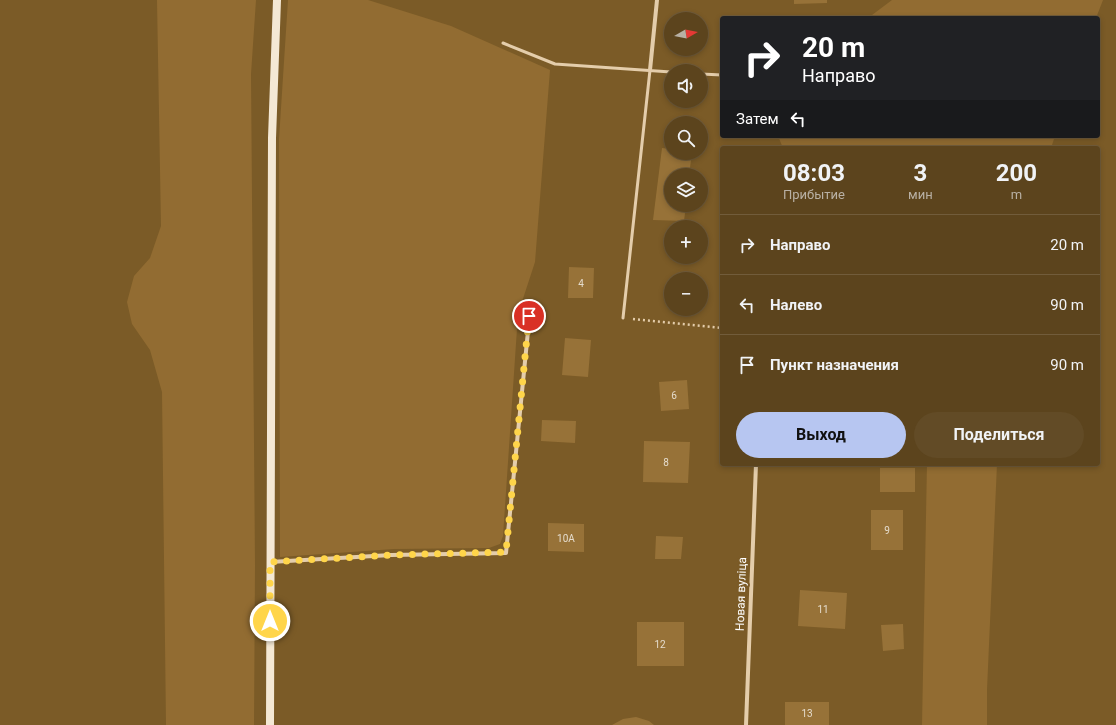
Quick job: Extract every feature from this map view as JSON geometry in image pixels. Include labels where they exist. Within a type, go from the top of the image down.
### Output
[{"type":"main road","points":[[270,725],[272,138],[276,0]]},
{"type":"street","points":[[650,70],[657,0]]},
{"type":"street","points":[[270,562],[391,555],[506,552],[531,301]]},
{"type":"street","name":"Новая вуліца","points":[[746,725],[756,466]]},
{"type":"lane","points":[[503,43],[555,64],[664,71]]},
{"type":"lane","points":[[623,318],[650,70]]},
{"type":"lane","points":[[708,74],[720,75]]},
{"type":"path","points":[[623,318],[720,328]]},
{"type":"shaded area","points":[[157,0],[256,0],[251,74],[255,565],[254,725],[166,725],[162,392],[150,350],[132,324],[127,302],[134,276],[150,258],[161,226]]},
{"type":"shaded area","points":[[288,0],[368,0],[451,26],[550,70],[535,262],[518,314],[503,536],[500,544],[489,548],[394,549],[280,557],[279,139]]},
{"type":"shaded area","points":[[892,0],[1103,0],[1097,16],[871,16]]},
{"type":"shaded area","points":[[779,138],[1054,138],[1052,146],[782,146]]},
{"type":"shaded area","points":[[927,466],[997,466],[987,690],[987,725],[922,725]]},
{"type":"building","points":[[794,0],[827,0],[827,3],[794,4]]},
{"type":"building","points":[[662,148],[664,148],[664,160],[691,160],[690,168],[664,168],[664,212],[685,212],[684,220],[653,220]]},
{"type":"building","points":[[569,267],[594,268],[593,298],[568,298]]},
{"type":"building","points":[[565,338],[591,340],[588,377],[562,375]]},
{"type":"building","points":[[687,380],[689,409],[661,411],[659,382]]},
{"type":"building","points":[[542,420],[576,421],[575,443],[541,441]]},
{"type":"building","points":[[644,441],[690,442],[688,483],[643,482]]},
{"type":"building","points":[[880,468],[915,468],[915,492],[880,492]]},
{"type":"building","points":[[871,510],[903,510],[903,550],[871,550]]},
{"type":"building","points":[[548,523],[584,524],[584,552],[548,551]]},
{"type":"building","points":[[656,536],[683,537],[681,559],[655,559]]},
{"type":"building","points":[[800,590],[847,593],[845,629],[798,626]]},
{"type":"building","points":[[637,622],[684,622],[684,666],[637,666]]},
{"type":"building","points":[[903,624],[904,649],[883,651],[881,625]]},
{"type":"building","points":[[785,702],[829,702],[829,725],[785,725]]},
{"type":"building","points":[[636,717],[649,721],[654,725],[612,725],[623,719]]},
{"type":"route","points":[[270,621],[270,562],[391,555],[506,552],[529,316]]}]
